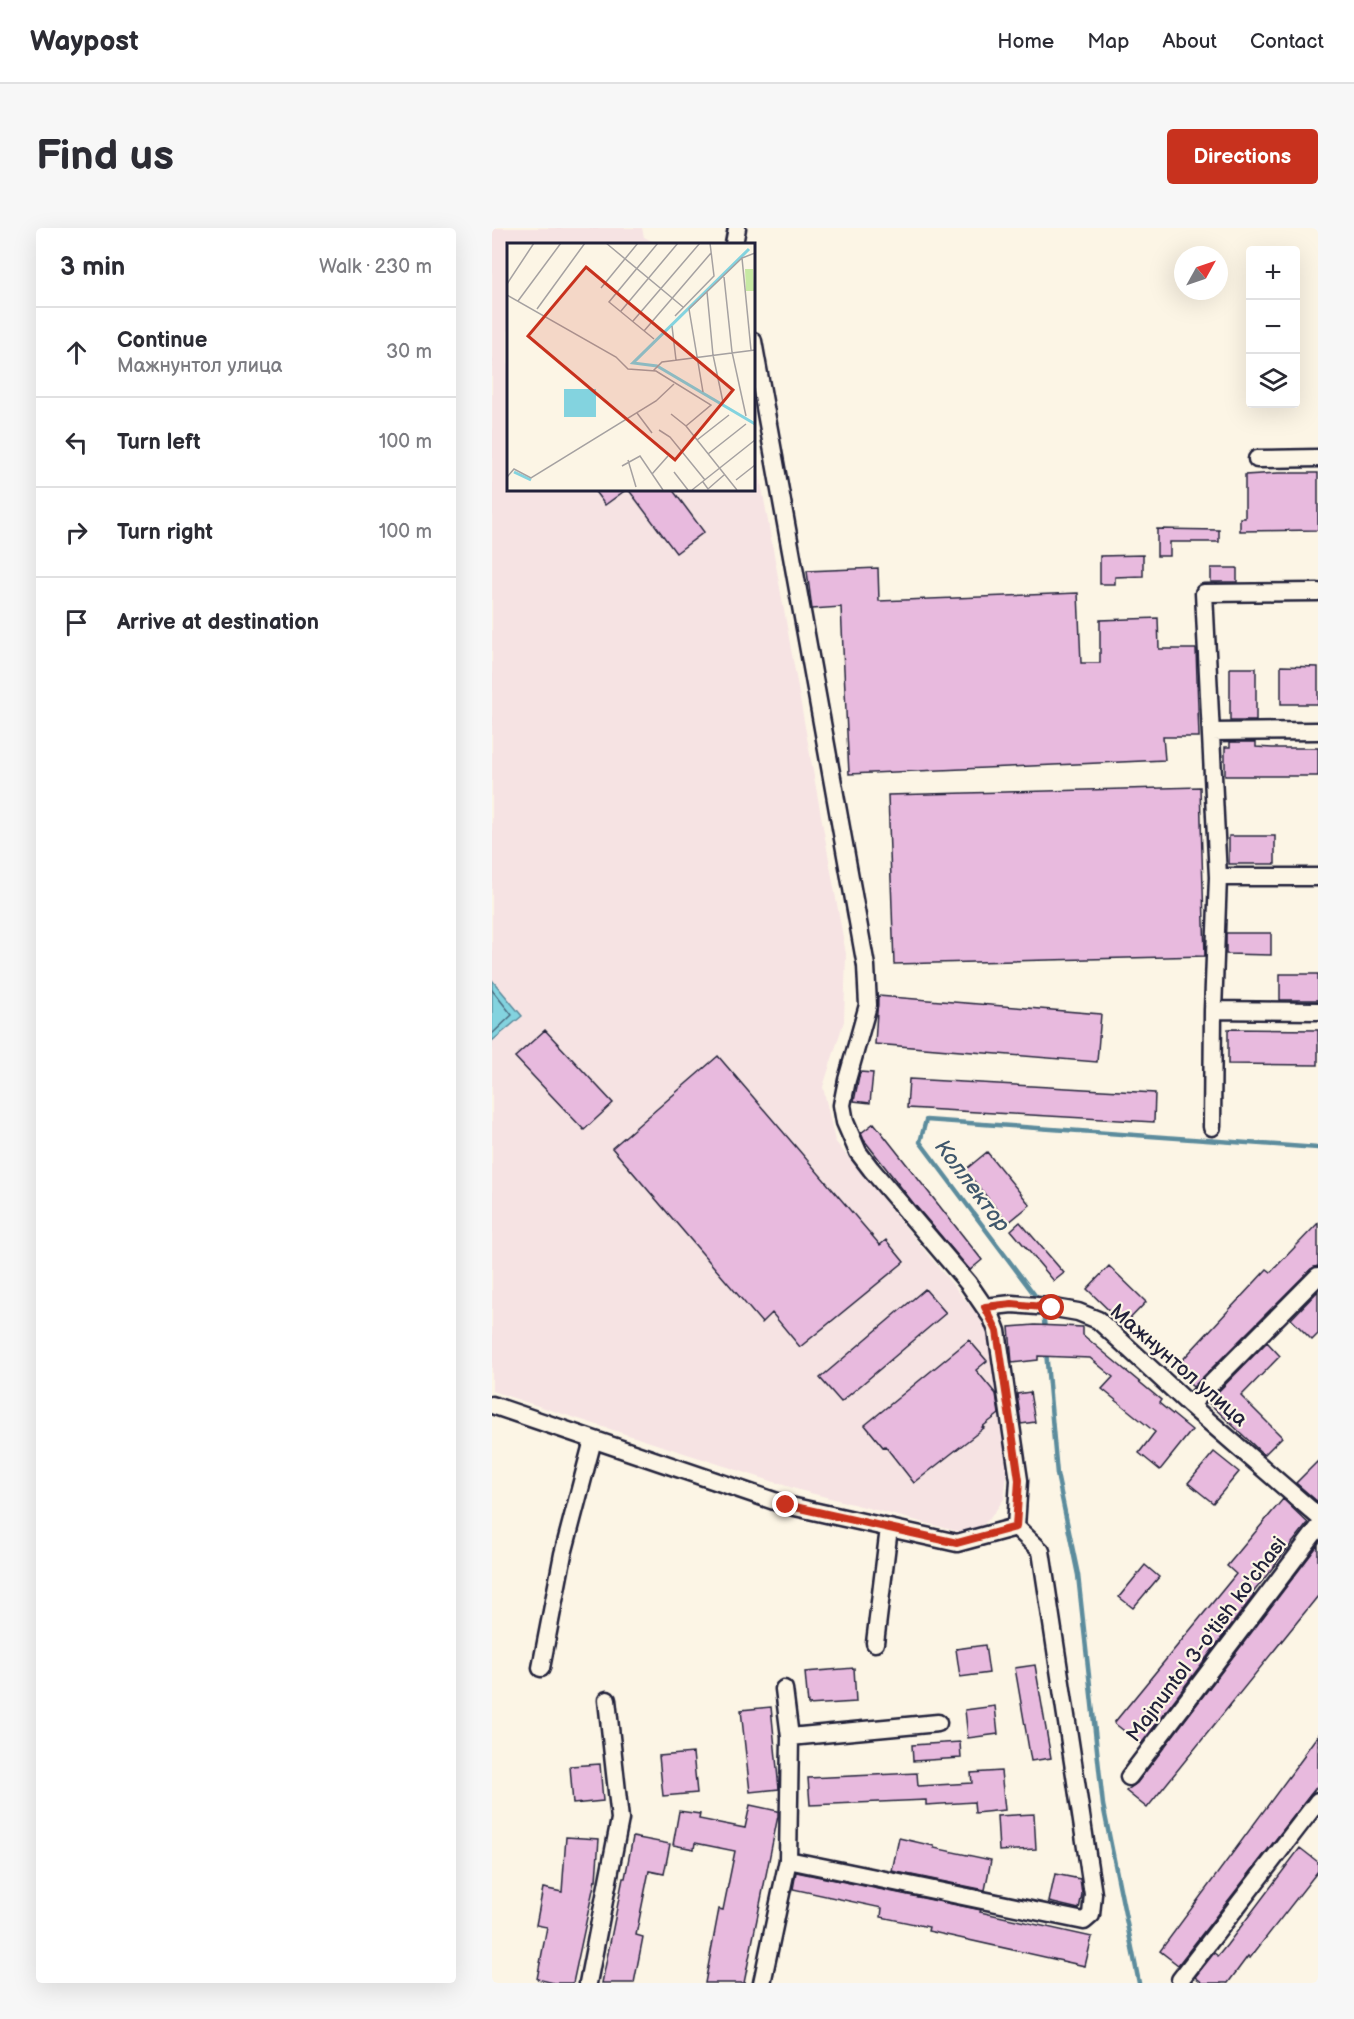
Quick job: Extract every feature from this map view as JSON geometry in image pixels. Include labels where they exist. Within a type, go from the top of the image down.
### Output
[{"type":"street","points":[[735,243],[737,228]]},
{"type":"street","points":[[754,347],[866,966],[868,1005],[842,1106],[855,1146],[871,1169],[985,1307],[997,1331],[1019,1480],[1016,1527],[1041,1551],[1093,1894],[1091,1915],[1084,1921],[788,1860]]},
{"type":"street","points":[[1257,459],[1318,458]]},
{"type":"street","points":[[1212,1127],[1213,1010],[1218,877],[1204,593],[1318,592]]},
{"type":"street","points":[[1211,732],[1318,731]]},
{"type":"street","points":[[1218,877],[1318,877]]},
{"type":"street","points":[[1213,1010],[1318,1011]]},
{"type":"street","points":[[1190,1405],[1318,1276]]},
{"type":"street","name":"Мажнунтол улица","points":[[985,1307],[1012,1304],[1042,1307],[1078,1312],[1098,1320],[1190,1405],[1318,1516]]},
{"type":"street","points":[[492,1405],[786,1505],[957,1543],[1016,1527]]},
{"type":"street","points":[[542,1668],[563,1554],[593,1440]]},
{"type":"street","name":"Majnuntol 3-o'tish ko'chasi","points":[[1129,1777],[1318,1527]]},
{"type":"street","points":[[875,1643],[889,1528]]},
{"type":"street","points":[[762,1983],[788,1860],[790,1737],[784,1689]]},
{"type":"street","points":[[588,1983],[620,1819],[607,1700]]},
{"type":"street","points":[[790,1737],[938,1723]]},
{"type":"street","points":[[1180,1980],[1318,1801]]},
{"type":"shaded area","points":[[492,228],[642,228],[644,237],[656,243],[507,243],[507,490],[754,490],[754,444],[846,954],[844,1021],[823,1087],[835,1141],[976,1313],[995,1343],[1006,1410],[1008,1466],[1004,1499],[976,1532],[960,1532],[799,1490],[492,1391]]},
{"type":"water","points":[[492,980],[522,1016],[492,1041]]},
{"type":"building","points":[[1318,473],[1318,530],[1240,531],[1240,518],[1245,518],[1245,475]]},
{"type":"building","points":[[594,490],[626,490],[605,505]]},
{"type":"building","points":[[629,490],[673,490],[704,532],[676,553]]},
{"type":"building","points":[[1157,529],[1219,530],[1219,542],[1170,542],[1170,556],[1157,556]]},
{"type":"building","points":[[1143,555],[1143,576],[1115,577],[1115,584],[1100,584],[1100,556]]},
{"type":"building","points":[[878,568],[879,601],[1078,593],[1081,663],[1100,663],[1100,620],[1158,618],[1159,649],[1196,649],[1199,737],[1163,737],[1165,760],[849,774],[841,607],[812,609],[807,571]]},
{"type":"building","points":[[1211,568],[1237,568],[1237,582],[1211,582]]},
{"type":"building","points":[[1281,666],[1318,667],[1318,704],[1281,704]]},
{"type":"building","points":[[1230,668],[1256,668],[1256,721],[1230,721]]},
{"type":"building","points":[[1230,742],[1256,742],[1256,747],[1318,748],[1318,776],[1225,776],[1225,747],[1230,747]]},
{"type":"building","points":[[1200,787],[1205,956],[894,964],[888,795]]},
{"type":"building","points":[[1229,836],[1275,836],[1275,864],[1229,864]]},
{"type":"building","points":[[1226,933],[1271,933],[1271,955],[1226,954]]},
{"type":"building","points":[[1280,974],[1318,974],[1318,1000],[1280,1000]]},
{"type":"building","points":[[878,996],[1101,1014],[1097,1062],[875,1044]]},
{"type":"building","points":[[1228,1029],[1318,1030],[1318,1065],[1228,1064]]},
{"type":"building","points":[[545,1030],[613,1103],[584,1130],[515,1057]]},
{"type":"building","points":[[718,1056],[880,1245],[886,1240],[904,1262],[800,1347],[772,1313],[762,1323],[612,1148]]},
{"type":"building","points":[[860,1072],[873,1073],[870,1103],[854,1101]]},
{"type":"building","points":[[909,1079],[1155,1093],[1154,1122],[907,1108]]},
{"type":"building","points":[[874,1123],[982,1260],[970,1270],[864,1140],[861,1133]]},
{"type":"building","points":[[987,1152],[1030,1205],[1008,1223],[965,1170]]},
{"type":"building","points":[[1020,1222],[1064,1273],[1054,1281],[1011,1230]]},
{"type":"building","points":[[1318,1223],[1318,1266],[1311,1269],[1193,1387],[1174,1369],[1267,1269],[1271,1272]]},
{"type":"building","points":[[1109,1266],[1146,1302],[1124,1325],[1087,1289]]},
{"type":"building","points":[[925,1289],[946,1313],[841,1402],[820,1378]]},
{"type":"building","points":[[1318,1291],[1318,1334],[1312,1340],[1291,1319]]},
{"type":"building","points":[[1035,1325],[1083,1327],[1083,1335],[1161,1400],[1159,1403],[1192,1430],[1160,1470],[1139,1453],[1155,1432],[1102,1389],[1113,1377],[1090,1358],[1038,1356],[1038,1360],[1012,1363],[1009,1327]]},
{"type":"building","points":[[969,1340],[987,1361],[976,1370],[996,1394],[999,1414],[914,1483],[865,1425]]},
{"type":"building","points":[[1267,1342],[1280,1356],[1241,1396],[1282,1437],[1264,1455],[1208,1402]]},
{"type":"building","points":[[1030,1392],[1035,1422],[1021,1424],[1017,1394]]},
{"type":"building","points":[[1214,1452],[1239,1472],[1213,1503],[1188,1483]]},
{"type":"building","points":[[1318,1461],[1318,1502],[1296,1483]]},
{"type":"building","points":[[1283,1499],[1308,1523],[1252,1594],[1254,1595],[1141,1744],[1114,1723],[1236,1574],[1227,1566]]},
{"type":"building","points":[[1318,1545],[1318,1596],[1147,1808],[1126,1791],[1137,1783]]},
{"type":"building","points":[[1145,1565],[1159,1577],[1133,1608],[1119,1597]]},
{"type":"building","points":[[985,1645],[989,1673],[960,1677],[956,1649]]},
{"type":"building","points":[[1035,1665],[1051,1758],[1031,1761],[1015,1668]]},
{"type":"building","points":[[854,1668],[856,1702],[808,1705],[805,1672]]},
{"type":"building","points":[[995,1706],[998,1734],[968,1738],[965,1710]]},
{"type":"building","points":[[771,1707],[779,1789],[750,1792],[741,1710]]},
{"type":"building","points":[[1318,1735],[1318,1785],[1178,1965],[1160,1951]]},
{"type":"building","points":[[960,1742],[961,1758],[913,1761],[912,1745]]},
{"type":"building","points":[[693,1753],[697,1793],[663,1796],[659,1756]]},
{"type":"building","points":[[600,1764],[603,1801],[573,1804],[570,1766]]},
{"type":"building","points":[[1001,1771],[1005,1810],[975,1813],[974,1802],[926,1805],[926,1800],[810,1805],[808,1778],[917,1773],[918,1786],[972,1783],[971,1773]]},
{"type":"building","points":[[750,1805],[778,1811],[778,1816],[744,1983],[705,1983],[719,1909],[723,1910],[735,1851],[695,1843],[694,1849],[673,1845],[679,1811],[700,1814],[699,1819],[745,1828]]},
{"type":"building","points":[[1034,1814],[1036,1849],[999,1851],[997,1816]]},
{"type":"building","points":[[566,1837],[599,1839],[596,1880],[573,1983],[554,1983],[537,1979],[547,1927],[536,1925],[543,1888],[562,1892]]},
{"type":"building","points":[[633,1837],[670,1844],[664,1874],[649,1871],[636,1935],[643,1937],[634,1983],[602,1983],[623,1878],[625,1878]]},
{"type":"building","points":[[899,1838],[991,1860],[985,1890],[892,1871]]},
{"type":"building","points":[[1300,1848],[1318,1862],[1318,1871],[1250,1958],[1248,1956],[1228,1983],[1203,1983],[1195,1977],[1214,1953],[1218,1956],[1227,1945]]},
{"type":"building","points":[[796,1872],[981,1910],[980,1912],[1092,1937],[1085,1966],[928,1931],[929,1927],[881,1917],[882,1908],[793,1889]]},
{"type":"building","points":[[1055,1874],[1080,1879],[1082,1894],[1079,1909],[1049,1902]]},
{"type":"waterway","name":"Коллектор","points":[[1040,1302],[920,1142],[926,1120],[1318,1148]]},
{"type":"waterway","name":"Коллектор","points":[[1043,1309],[1045,1331]]},
{"type":"waterway","points":[[1046,1351],[1057,1474],[1078,1575],[1103,1805],[1139,1983]]},
{"type":"route","points":[[786,1505],[957,1543],[1016,1527],[1019,1480],[997,1331],[985,1307],[1012,1304],[1052,1308]]}]
